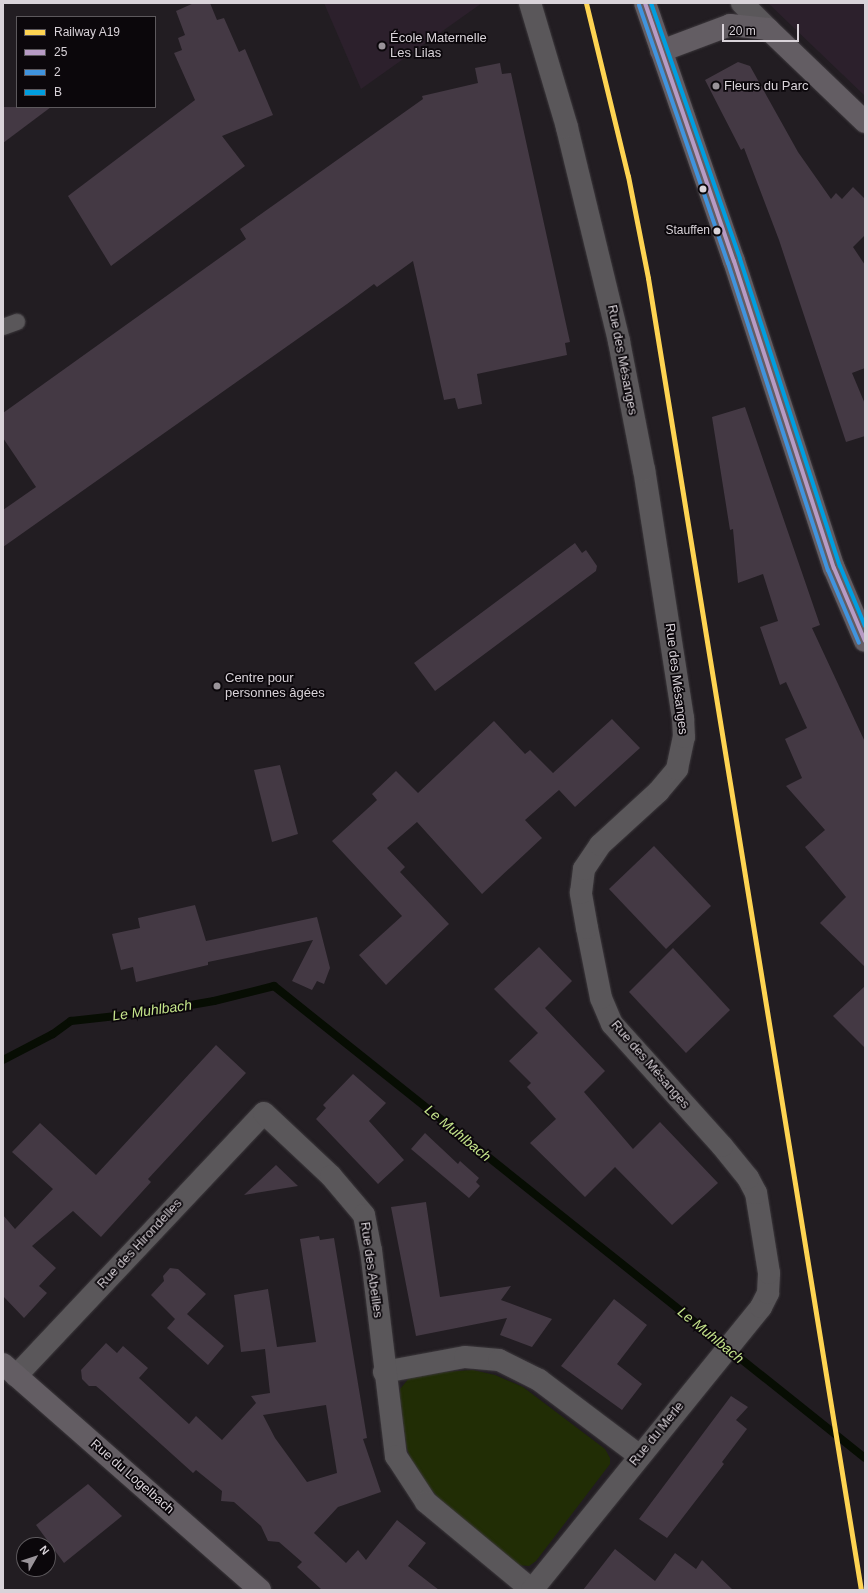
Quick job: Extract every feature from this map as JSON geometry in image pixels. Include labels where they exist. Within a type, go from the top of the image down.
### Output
[{"type":"main road","points":[[645,3],[734,261],[834,568],[865,641]]},
{"type":"main road","points":[[661,51],[730,25],[768,29],[865,122]]},
{"type":"main road","name":"Rue du Logelbach","points":[[10,1370],[260,1590]]},
{"type":"street","name":"Rue des Mésanges","points":[[530,3],[567,127],[619,340],[644,470],[683,718],[684,737],[677,769],[658,792],[600,845],[584,869],[581,893],[587,928],[601,998],[612,1024],[722,1146],[748,1178],[759,1206],[769,1273]]},
{"type":"street","points":[[742,3],[768,29]]},
{"type":"street","name":"Rue des Hirondelles","points":[[10,1370],[264,1113]]},
{"type":"street","name":"Rue des Abeilles","points":[[264,1113],[331,1176],[364,1215],[371,1250],[384,1372],[396,1456],[426,1502],[532,1590]]},
{"type":"street","name":"Rue du Merle","points":[[532,1590],[718,1358],[761,1308],[768,1293],[769,1273]]},
{"type":"street","points":[[384,1372],[465,1357],[499,1360],[539,1380],[640,1456]]},
{"type":"shaded area","name":"École Maternelle Les Lilas","points":[[324,3],[482,3],[361,89]]},
{"type":"shaded area","points":[[768,3],[865,3],[865,96]]},
{"type":"green space","points":[[473,1370],[495,1375],[523,1387],[605,1449],[610,1458],[610,1464],[536,1561],[529,1566],[517,1565],[439,1499],[416,1471],[407,1449],[400,1406],[400,1389],[410,1377],[427,1373]]},
{"type":"building","points":[[194,3],[210,3],[217,20],[224,18],[239,52],[245,49],[273,115],[222,136],[245,166],[111,266],[68,196],[195,100],[174,53],[182,50],[178,38],[185,35],[176,11]]},
{"type":"building","points":[[738,62],[750,66],[798,152],[831,199],[836,193],[842,199],[853,187],[865,199],[865,235],[853,247],[865,265],[865,368],[852,373],[865,404],[865,436],[846,442],[779,240],[744,148],[741,150],[705,80]]},
{"type":"building","points":[[500,63],[502,74],[511,73],[570,342],[565,343],[567,355],[477,374],[482,404],[458,409],[455,398],[444,400],[413,261],[377,287],[374,284],[3,547],[3,510],[36,487],[3,438],[3,413],[246,239],[240,229],[423,99],[422,96],[478,83],[475,68]]},
{"type":"building","points":[[3,107],[50,108],[3,143]]},
{"type":"building","points":[[745,407],[820,625],[812,628],[865,742],[865,967],[820,923],[846,897],[805,847],[825,830],[786,786],[802,778],[785,739],[807,728],[786,682],[780,685],[760,627],[778,621],[763,574],[738,583],[733,529],[730,530],[712,417]]},
{"type":"building","points":[[575,543],[582,553],[586,550],[597,566],[596,571],[435,691],[414,663]]},
{"type":"building","points":[[612,719],[640,748],[575,807],[559,790],[525,820],[542,838],[482,894],[417,822],[387,848],[405,867],[400,872],[449,924],[386,985],[359,955],[402,916],[332,841],[377,800],[372,794],[396,771],[418,793],[494,721],[525,754],[530,750],[553,773]]},
{"type":"building","points":[[280,765],[298,834],[272,842],[254,770]]},
{"type":"building","points":[[654,846],[711,906],[666,949],[609,889]]},
{"type":"building","points":[[195,905],[206,941],[317,917],[330,968],[324,984],[317,981],[312,990],[292,981],[313,940],[208,962],[208,965],[136,982],[133,967],[121,970],[112,934],[140,928],[138,918]]},
{"type":"building","points":[[539,947],[572,981],[545,1008],[605,1071],[584,1092],[633,1149],[660,1122],[718,1183],[672,1225],[615,1167],[585,1197],[530,1143],[556,1119],[527,1087],[531,1083],[509,1061],[538,1033],[494,989]]},
{"type":"building","points":[[673,948],[730,1010],[686,1053],[629,992]]},
{"type":"building","points":[[865,986],[865,1048],[833,1016]]},
{"type":"building","points":[[216,1045],[246,1073],[148,1179],[151,1182],[101,1237],[73,1211],[32,1246],[56,1268],[39,1286],[47,1293],[24,1318],[3,1296],[3,1215],[15,1229],[53,1189],[12,1152],[40,1123],[96,1175]]},
{"type":"building","points":[[353,1074],[386,1103],[369,1121],[404,1160],[378,1184],[316,1119],[326,1108],[323,1105]]},
{"type":"building","points":[[425,1133],[458,1164],[460,1161],[479,1178],[476,1182],[480,1186],[469,1198],[411,1149]]},
{"type":"building","points":[[276,1165],[298,1186],[244,1195]]},
{"type":"building","points":[[426,1202],[440,1297],[511,1286],[501,1300],[552,1319],[532,1347],[500,1335],[507,1318],[416,1336],[391,1207]]},
{"type":"building","points":[[319,1236],[320,1240],[334,1238],[367,1438],[363,1439],[381,1492],[338,1507],[314,1533],[346,1563],[358,1550],[366,1560],[397,1520],[426,1543],[408,1566],[439,1590],[322,1590],[297,1567],[302,1562],[279,1542],[268,1541],[261,1526],[234,1502],[221,1501],[222,1491],[196,1470],[193,1473],[102,1391],[96,1386],[89,1386],[82,1379],[81,1370],[106,1343],[117,1353],[123,1346],[148,1368],[139,1378],[189,1424],[196,1416],[222,1440],[256,1403],[251,1396],[270,1393],[265,1349],[241,1352],[234,1295],[268,1289],[277,1347],[316,1342],[300,1239]],"holes":[[[326,1405],[337,1473],[307,1482],[275,1438],[263,1415]]]},
{"type":"building","points":[[170,1268],[178,1269],[206,1294],[187,1314],[224,1346],[208,1365],[167,1328],[175,1319],[151,1295],[164,1281],[163,1276]]},
{"type":"building","points":[[614,1299],[647,1325],[617,1364],[642,1384],[622,1410],[561,1366]]},
{"type":"building","points":[[731,1396],[748,1407],[736,1420],[747,1429],[722,1462],[724,1464],[667,1538],[639,1519]]},
{"type":"building","points":[[88,1484],[122,1516],[64,1563],[56,1552],[56,1537],[45,1537],[36,1525]]},
{"type":"building","points":[[615,1549],[655,1581],[675,1553],[696,1569],[702,1560],[733,1590],[583,1590]]},
{"type":"waterway","name":"Le Muhlbach","points":[[3,1060],[53,1034],[71,1021],[144,1013],[214,1001],[274,986],[865,1458]]},
{"type":"rail line","name":"A19","points":[[586,3],[628,176],[648,278],[861,1590]]},
{"type":"transit line","name":"25","points":[[645,3],[734,261],[834,568],[865,641]]},
{"type":"transit line","name":"B","points":[[651,3],[740,259],[840,566],[865,626]]},
{"type":"transit line","name":"2","points":[[639,5],[728,263],[828,570],[859,643]]},
{"type":"place","name":"École Maternelle Les Lilas","points":[[382,46]]},
{"type":"place","name":"Fleurs du Parc","points":[[716,86]]},
{"type":"place","name":"Stauffen","points":[[717,231]]},
{"type":"place","name":"Centre pour personnes âgées","points":[[217,686]]}]
